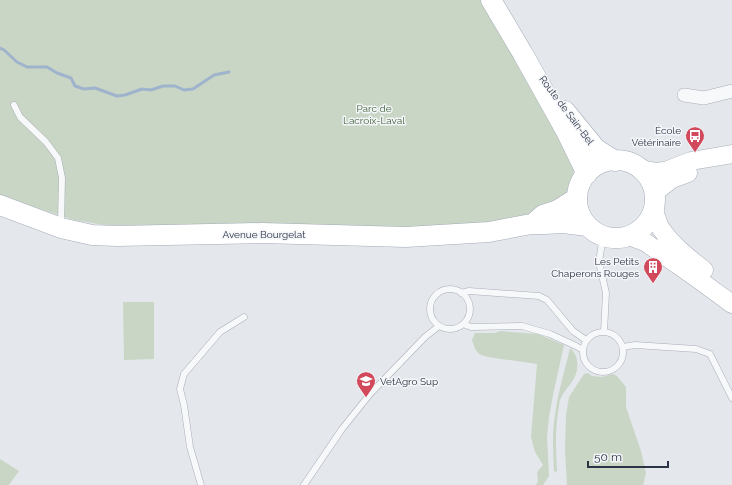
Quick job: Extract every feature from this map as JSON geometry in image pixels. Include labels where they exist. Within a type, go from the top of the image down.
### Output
[{"type":"main road","name":"Route de Sain-Bel","points":[[492,2],[566,131],[587,174]]},
{"type":"main road","name":"Route de Sain-Bel","points":[[523,54],[544,79],[571,119],[596,149],[615,161]]},
{"type":"main road","points":[[732,154],[691,161],[668,170],[657,172],[640,169],[628,163],[615,161],[605,162],[595,167],[584,178],[579,188],[577,198],[578,208],[582,218],[595,231],[616,238],[629,236],[640,230],[648,221],[654,201],[672,179],[696,170],[732,163]]},
{"type":"main road","points":[[640,169],[652,184],[654,201],[661,229],[690,259],[732,290]]},
{"type":"main road","name":"Avenue Bourgelat","points":[[531,224],[543,215],[558,210],[577,198]]},
{"type":"main road","name":"Avenue Bourgelat","points":[[0,205],[61,228],[92,235],[117,236],[262,233],[406,237],[489,232],[531,224],[563,223],[595,231]]},
{"type":"main road","points":[[629,236],[645,242],[695,276],[732,304]]},
{"type":"street","points":[[684,94],[704,98],[732,91]]},
{"type":"lane","points":[[14,105],[20,117],[46,142],[58,158],[62,178],[61,228]]},
{"type":"lane","points":[[595,231],[599,262],[606,292],[604,332]]},
{"type":"lane","points":[[448,289],[455,290],[466,297],[470,308],[467,320],[463,324],[458,328],[451,329],[439,326],[434,321],[430,308],[432,301],[441,291],[448,289]]},
{"type":"lane","points":[[461,293],[468,291],[540,296],[547,300],[573,331],[586,340]]},
{"type":"lane","points":[[201,485],[190,447],[184,405],[180,389],[184,374],[220,332],[244,317]]},
{"type":"lane","points":[[463,324],[471,327],[522,326],[550,334],[583,350]]},
{"type":"lane","points":[[304,485],[342,429],[370,394],[425,337],[439,326]]},
{"type":"lane","points":[[604,332],[611,333],[616,336],[623,347],[623,353],[620,364],[616,368],[610,371],[598,372],[592,369],[585,361],[583,350],[586,340],[590,336],[604,332]]},
{"type":"lane","points":[[623,347],[635,345],[696,349],[710,354],[732,398]]},
{"type":"green space","name":"Parc de Lacroix-Laval","points":[[0,0],[485,0],[575,168],[564,199],[547,208],[509,220],[462,225],[407,228],[105,225],[74,220],[0,196]]},
{"type":"green space","points":[[123,302],[154,302],[154,359],[124,360]]},
{"type":"green space","points":[[500,331],[538,334],[564,345],[549,417],[547,437],[549,476],[543,485],[536,485],[538,482],[537,472],[543,465],[535,452],[531,437],[537,364],[481,355],[474,347],[472,340],[475,333],[495,333]]},
{"type":"green space","points":[[570,348],[576,358],[577,370],[560,402],[556,434],[557,472],[554,471],[554,422]]},
{"type":"green space","points":[[588,373],[592,376],[602,377],[613,374],[617,376],[626,387],[626,407],[641,451],[646,473],[643,485],[567,485],[565,450],[566,415],[569,397],[584,374]]},
{"type":"green space","points":[[0,459],[19,471],[9,485],[0,485]]},
{"type":"waterway","points":[[0,48],[17,62],[27,67],[47,67],[57,73],[71,78],[75,86],[84,89],[95,88],[117,96],[142,89],[151,90],[163,86],[175,86],[184,90],[193,89],[214,75],[229,72]]},
{"type":"place","name":"École Vétérinaire","points":[[695,153]]},
{"type":"place","name":"Les Petits Chaperons Rouges","points":[[653,284]]},
{"type":"place","name":"VetAgro Sup","points":[[366,398]]}]
